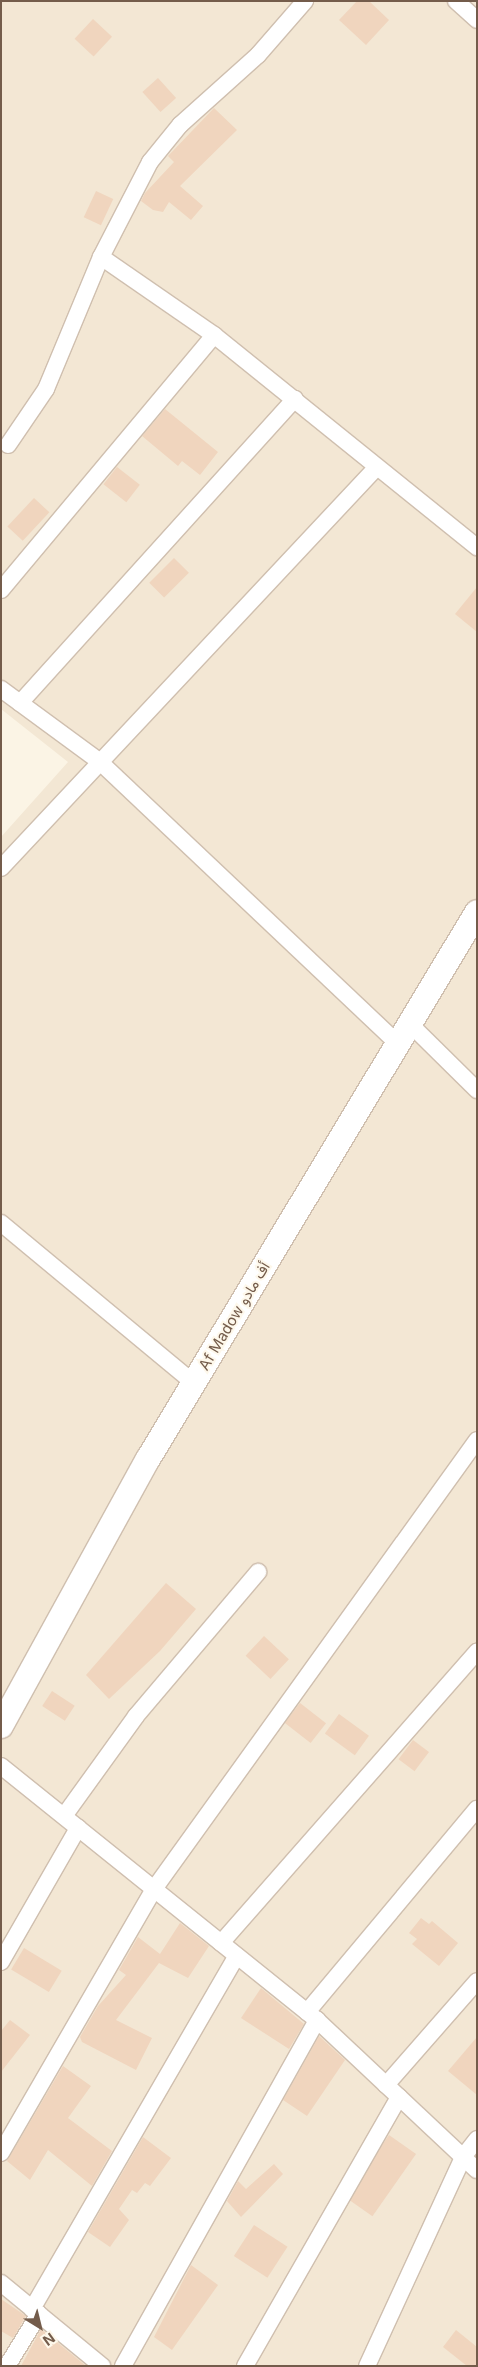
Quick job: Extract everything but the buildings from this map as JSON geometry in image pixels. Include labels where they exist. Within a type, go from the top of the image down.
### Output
[{"type":"street","points":[[8,446],[46,389],[101,257],[150,162],[180,125],[258,55],[305,1]]},
{"type":"street","points":[[456,1],[477,20]]},
{"type":"street","points":[[101,257],[214,335],[296,399],[376,468],[477,547]]},
{"type":"street","points":[[4,582],[214,335]]},
{"type":"street","points":[[20,703],[296,399]]},
{"type":"street","points":[[1,868],[99,761],[376,468]]},
{"type":"street","points":[[1,689],[99,761],[404,1034],[477,1090]]},
{"type":"street","name":"Af Madow أف مادو","points":[[1,1726],[194,1383],[477,912]]},
{"type":"street","points":[[1,1223],[194,1383]]},
{"type":"street","points":[[1,2154],[154,1889],[477,1440]]},
{"type":"street","points":[[64,1816],[136,1716],[258,1572]]},
{"type":"street","points":[[221,1943],[477,1652]]},
{"type":"street","points":[[1,1766],[312,2016],[477,2170]]},
{"type":"street","points":[[123,2366],[312,2016],[477,1809]]},
{"type":"street","points":[[1,1962],[78,1828]]},
{"type":"street","points":[[7,2366],[35,2311],[237,1956]]},
{"type":"street","points":[[386,2085],[477,1981]]},
{"type":"street","points":[[245,2366],[399,2097]]},
{"type":"street","points":[[367,2366],[463,2157],[477,2139]]},
{"type":"street","points":[[1,2284],[102,2366]]},
{"type":"shaded area","points":[[1,1],[477,1],[477,2366],[1,2366],[1,837],[68,762],[1,709]]}]
